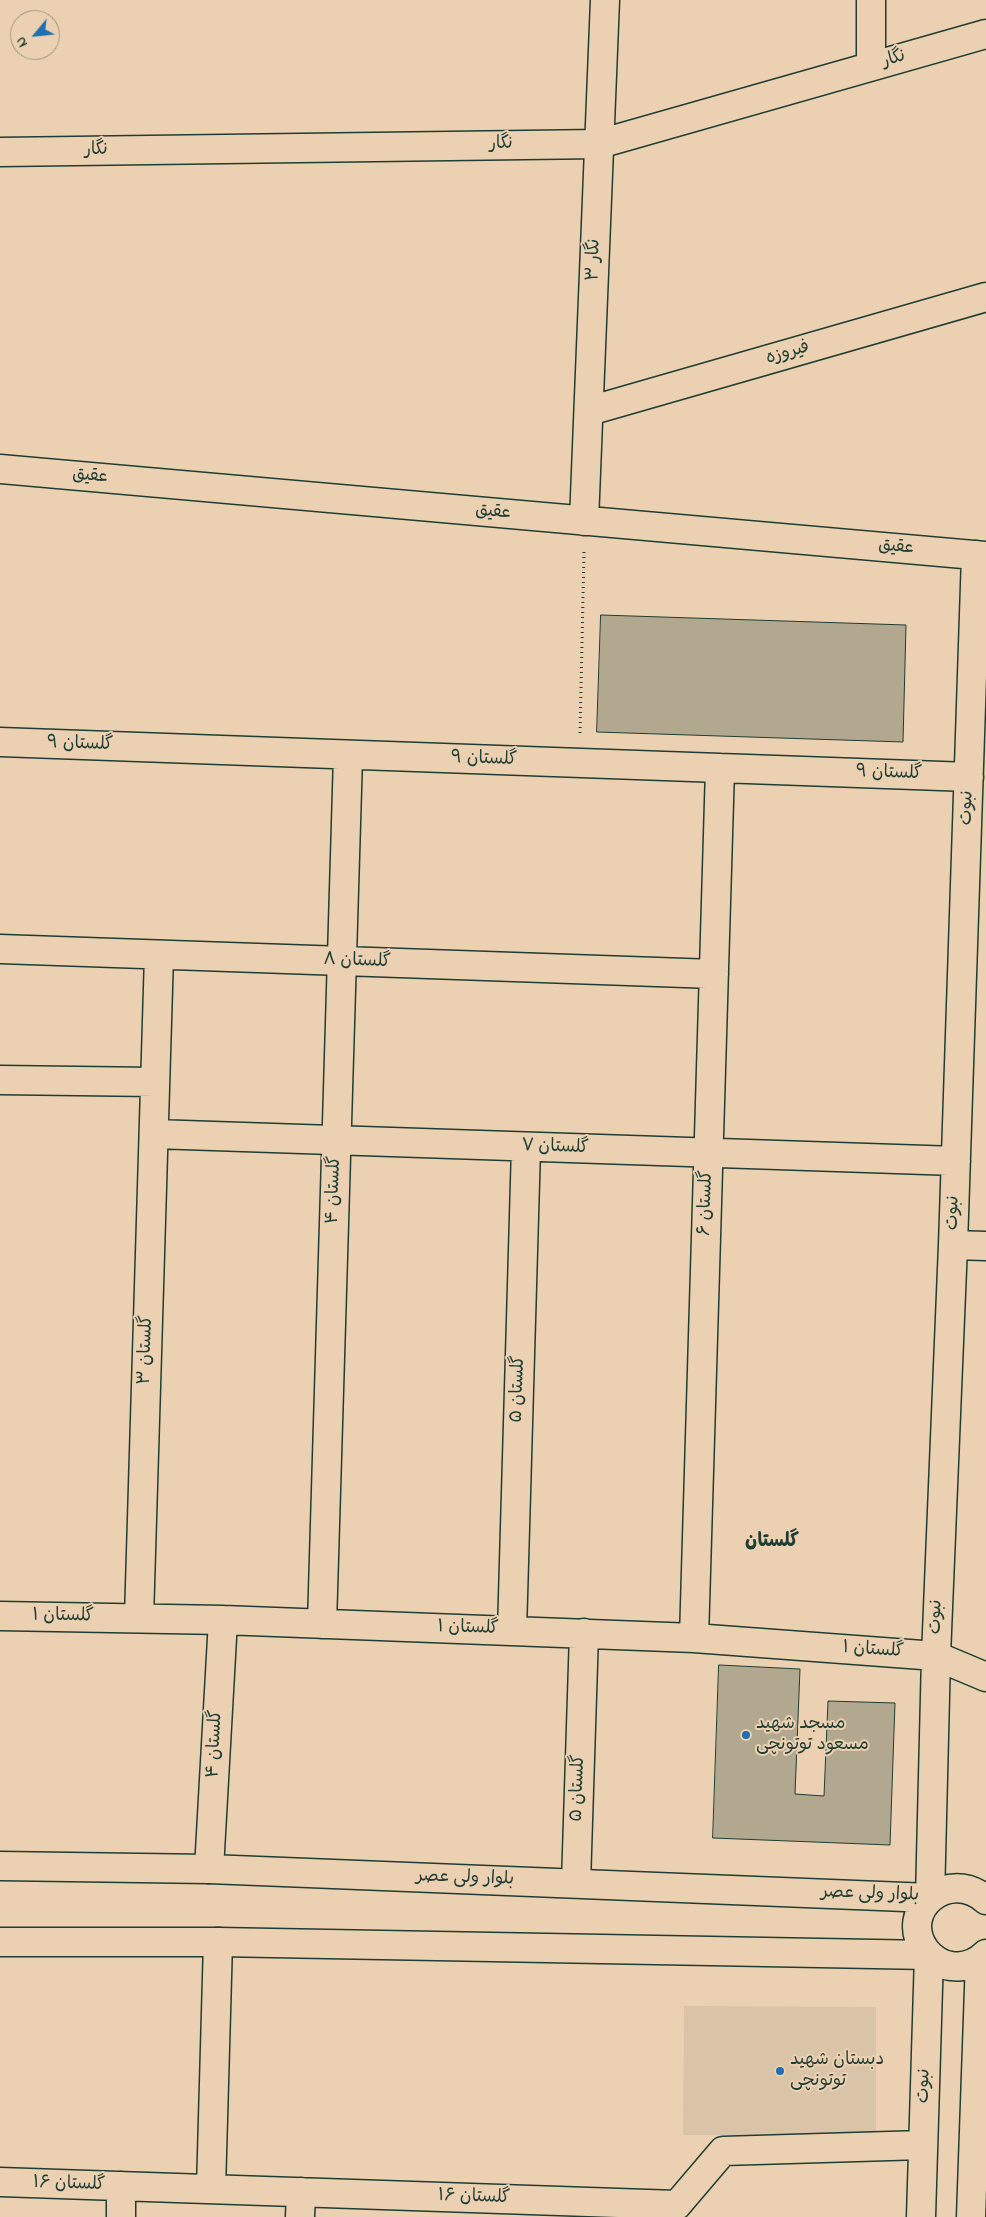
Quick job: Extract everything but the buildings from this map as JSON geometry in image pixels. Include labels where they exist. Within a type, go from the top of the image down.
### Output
[{"type":"street","name":"نگار ۳","points":[[584,521],[605,0]]},
{"type":"street","points":[[871,0],[871,66]]},
{"type":"street","name":"نگار","points":[[0,152],[599,144],[986,34]]},
{"type":"street","name":"فیروزه","points":[[589,411],[986,296]]},
{"type":"street","name":"عقیق","points":[[0,469],[981,556]]},
{"type":"street","points":[[981,556],[986,581]]},
{"type":"street","name":"نبوت","points":[[930,1898],[936,1656],[953,1245],[969,777],[981,556]]},
{"type":"street","name":"گلستان ۹","points":[[0,742],[969,777]]},
{"type":"street","name":"گلستان ۴","points":[[322,1624],[348,756]]},
{"type":"street","name":"گلستان ۶","points":[[694,1638],[720,768]]},
{"type":"street","name":"گلستان ۸","points":[[0,950],[714,974]]},
{"type":"street","name":"گلستان ۳","points":[[140,1618],[160,955]]},
{"type":"street","points":[[0,1080],[155,1082]]},
{"type":"street","name":"گلستان ۷","points":[[154,1134],[956,1161]]},
{"type":"street","name":"گلستان ۵","points":[[512,1631],[526,1147]]},
{"type":"street","points":[[953,1245],[986,1246]]},
{"type":"street","name":"گلستان ۱","points":[[0,1616],[223,1620],[694,1638],[936,1656],[986,1677]]},
{"type":"street","name":"گلستان ۴","points":[[210,1869],[223,1620]]},
{"type":"street","name":"گلستان ۵","points":[[576,1883],[584,1634]]},
{"type":"street","name":"بلوار ولی عصر","points":[[0,1866],[210,1869],[930,1898]]},
{"type":"street","points":[[971,2217],[984,1958],[959,1967],[948,1966],[929,1955],[922,1945],[918,1933],[918,1920],[922,1908],[930,1898],[941,1890],[954,1887],[967,1888],[986,1900]]},
{"type":"street","points":[[0,1942],[218,1942],[929,1955]]},
{"type":"street","points":[[211,2189],[218,1942]]},
{"type":"street","name":"نبوت","points":[[920,2217],[929,1955]]},
{"type":"street","name":"گلستان ۱۶","points":[[0,2182],[211,2189],[301,2205],[676,2211],[723,2151],[923,2145]]},
{"type":"street","points":[[120,2217],[122,2186]]},
{"type":"path","points":[[580,764],[584,521]]},
{"type":"shaded area","name":"دبستان شهید توتونچی","points":[[684,2006],[876,2007],[876,2135],[683,2135]]},
{"type":"place","name":"مسجد شهید مسعود توتونچی","points":[[746,1735]]},
{"type":"place","name":"دبستان شهید توتونچی","points":[[780,2071]]},
{"type":"district","name":"گلستان","points":[[772,1543]]}]
